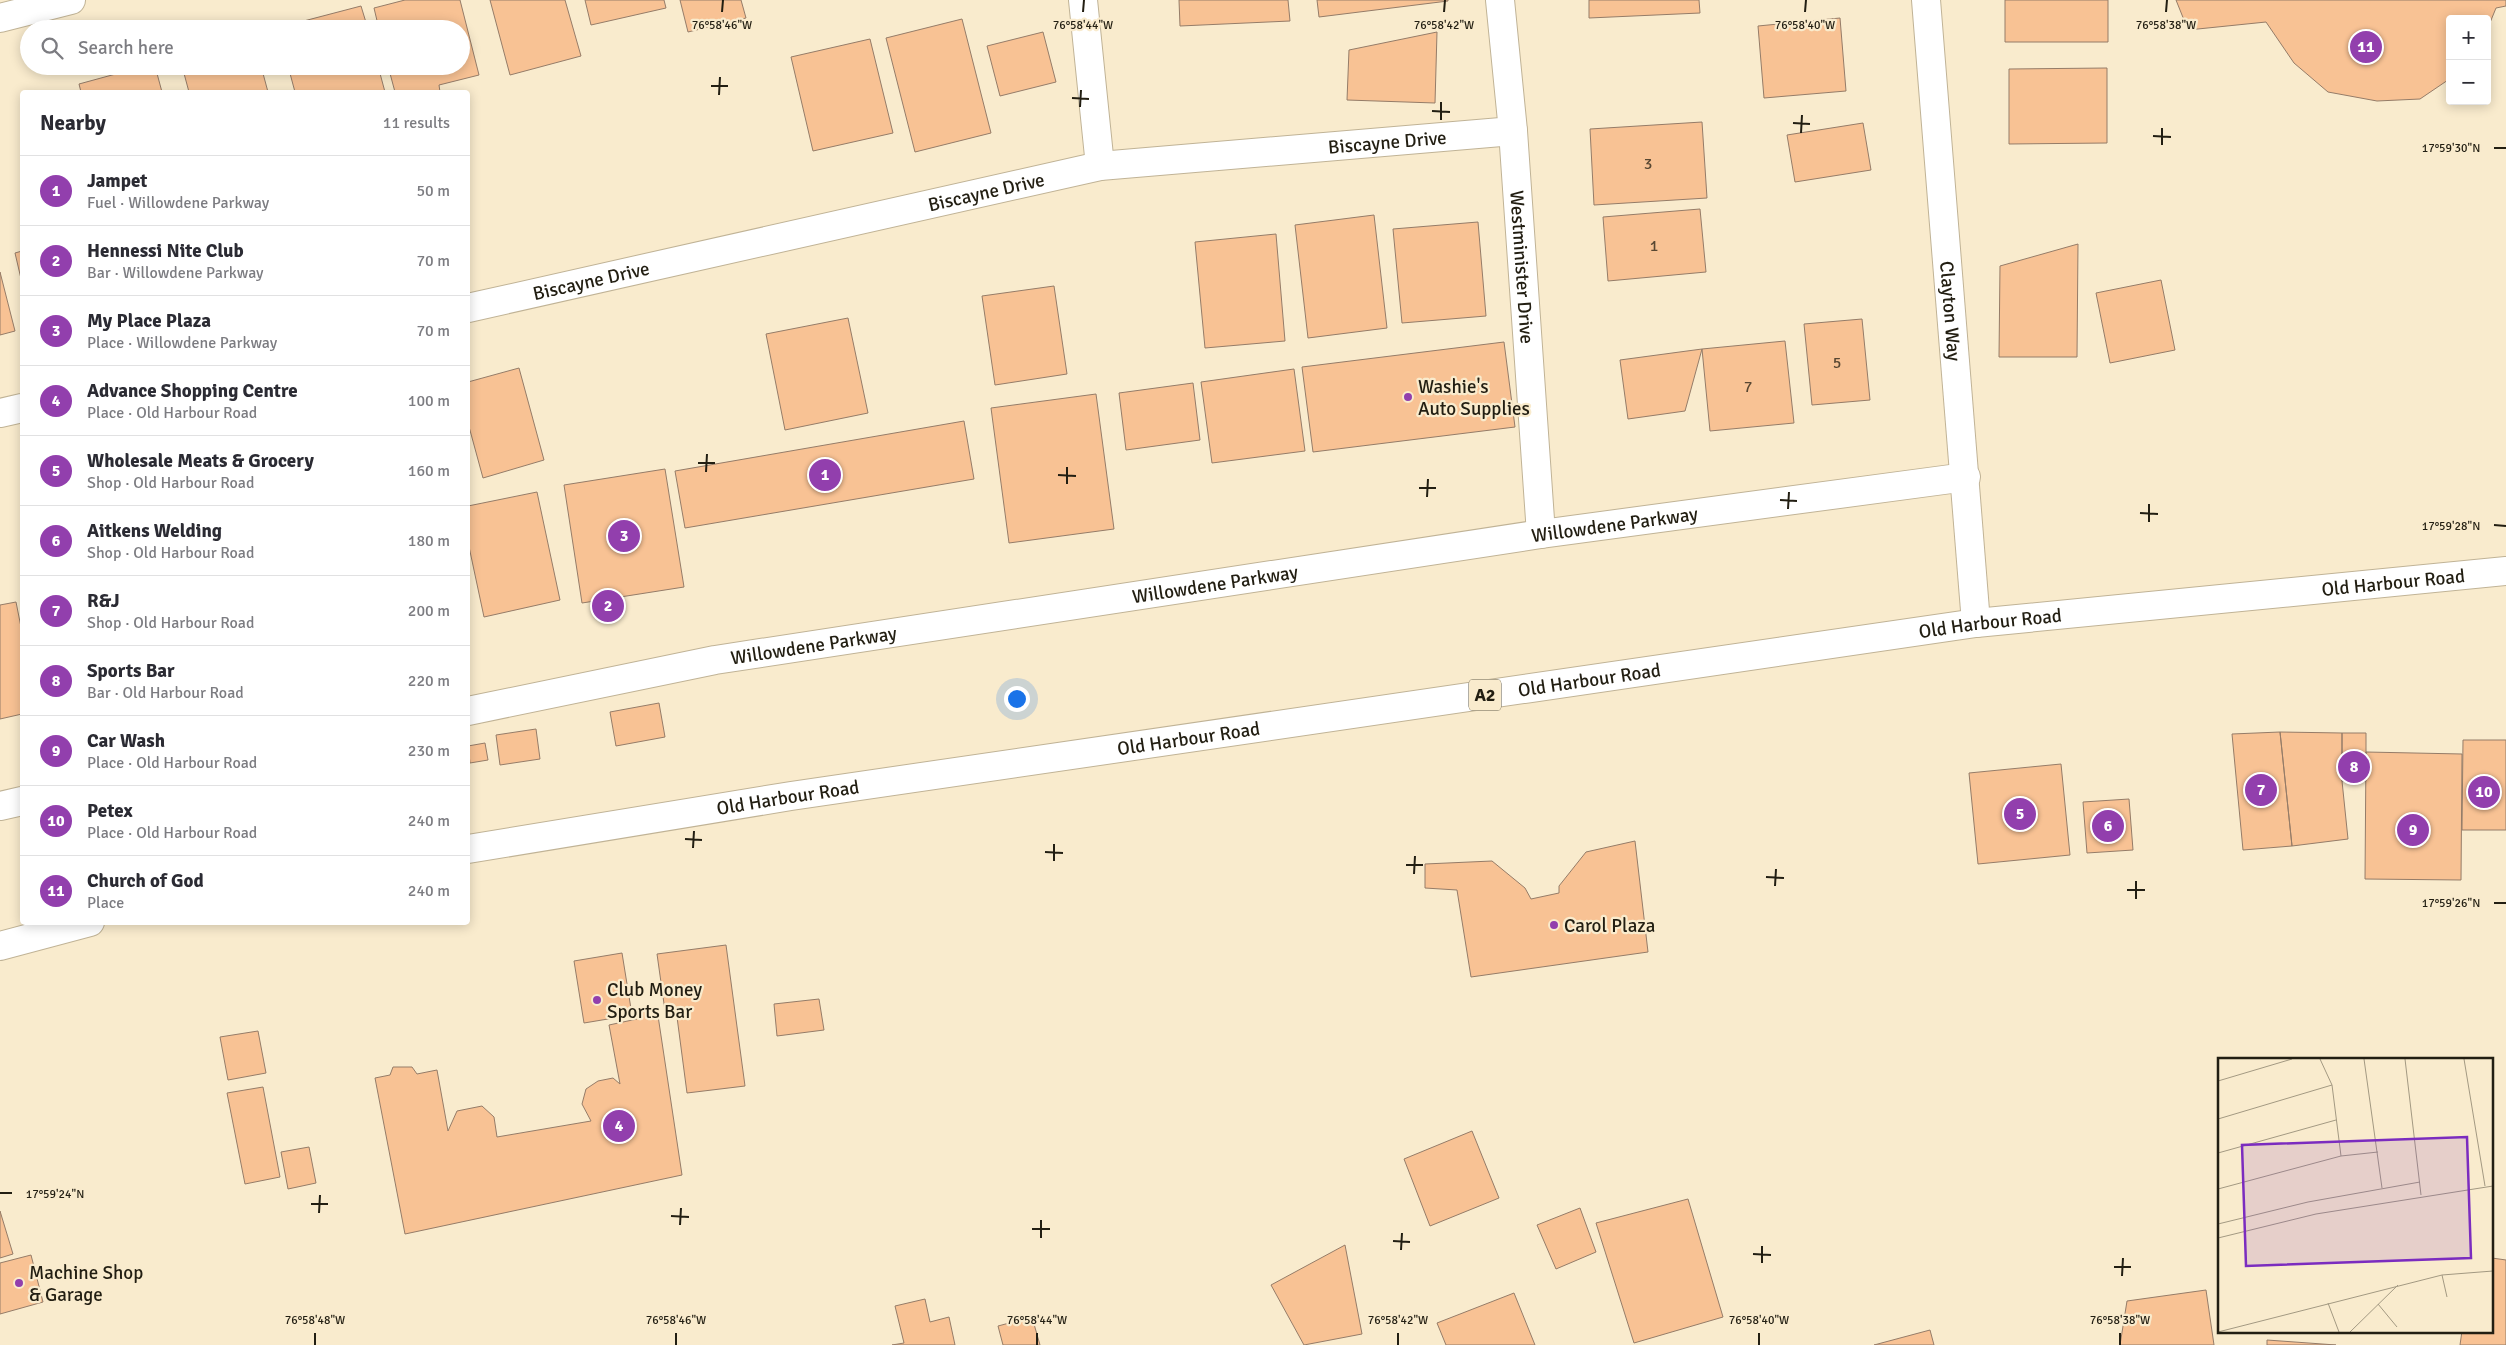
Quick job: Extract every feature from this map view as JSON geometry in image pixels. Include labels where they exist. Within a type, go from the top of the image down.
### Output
[{"type":"street","points":[[0,18],[71,0]]},
{"type":"street","points":[[1083,0],[1100,166]]},
{"type":"street","name":"Westminister Drive","points":[[1500,0],[1513,131],[1541,534]]},
{"type":"street","name":"Clayton Way","points":[[1926,0],[1966,477],[1976,623]]},
{"type":"street","name":"Biscayne Drive","points":[[470,308],[1100,166],[1513,131]]},
{"type":"street","points":[[0,413],[20,408]]},
{"type":"street","name":"Willowdene Parkway","points":[[470,711],[715,660],[1541,534],[1966,477]]},
{"type":"street","name":"Old Harbour Road","points":[[470,849],[801,794],[1976,623],[2506,571]]},
{"type":"street","points":[[0,806],[20,801]]},
{"type":"street","points":[[0,946],[79,925]]},
{"type":"building","points":[[405,0],[460,0],[465,20],[377,20],[374,8]]},
{"type":"building","points":[[490,0],[565,0],[581,56],[510,75]]},
{"type":"building","points":[[585,0],[664,0],[666,8],[591,25]]},
{"type":"building","points":[[680,0],[741,0],[746,18],[688,32]]},
{"type":"building","points":[[1179,0],[1288,0],[1290,21],[1180,26]]},
{"type":"building","points":[[1317,0],[1448,0],[1448,1],[1319,17]]},
{"type":"building","points":[[1589,0],[1699,0],[1700,13],[1589,18]]},
{"type":"building","points":[[2005,0],[2108,0],[2108,42],[2005,42]]},
{"type":"building","points":[[2176,0],[2506,0],[2506,6],[2496,8],[2491,20],[2491,15],[2446,15],[2446,81],[2420,99],[2377,101],[2328,92],[2294,63],[2266,22],[2188,30]]},
{"type":"building","points":[[361,6],[365,20],[308,20]]},
{"type":"building","points":[[1840,18],[1846,91],[1764,98],[1758,26]]},
{"type":"building","points":[[962,19],[991,133],[915,152],[886,38]]},
{"type":"building","points":[[1043,32],[1056,82],[1000,96],[987,46]]},
{"type":"building","points":[[1437,32],[1435,103],[1347,100],[1349,50]]},
{"type":"building","points":[[470,39],[479,75],[439,85],[440,90],[394,90],[390,75],[470,75]]},
{"type":"building","points":[[870,39],[893,133],[813,151],[791,57]]},
{"type":"building","points":[[2107,68],[2107,143],[2009,144],[2009,69]]},
{"type":"building","points":[[112,75],[157,75],[161,90],[80,90],[79,84]]},
{"type":"building","points":[[184,75],[263,75],[267,90],[188,90]]},
{"type":"building","points":[[290,75],[380,75],[384,90],[294,90]]},
{"type":"building","points":[[1702,122],[1707,198],[1594,205],[1590,129]]},
{"type":"building","points":[[1863,123],[1871,170],[1795,182],[1787,135]]},
{"type":"building","points":[[1700,209],[1706,272],[1608,281],[1603,217]]},
{"type":"building","points":[[1374,215],[1387,328],[1308,338],[1295,225]]},
{"type":"building","points":[[1478,222],[1486,316],[1402,323],[1393,229]]},
{"type":"building","points":[[1276,234],[1285,341],[1205,348],[1195,242]]},
{"type":"building","points":[[2078,244],[2077,357],[1999,357],[2000,266]]},
{"type":"building","points":[[20,252],[20,274],[15,253]]},
{"type":"building","points":[[0,272],[15,331],[0,335]]},
{"type":"building","points":[[2161,280],[2175,350],[2110,363],[2096,293]]},
{"type":"building","points":[[1054,286],[1067,374],[995,385],[982,296]]},
{"type":"building","points":[[848,318],[868,413],[785,430],[766,334]]},
{"type":"building","points":[[1862,319],[1870,400],[1812,405],[1804,324]]},
{"type":"building","points":[[1785,341],[1794,423],[1710,431],[1702,349]]},
{"type":"building","name":"Washie's Auto Supplies","points":[[1504,342],[1515,427],[1313,452],[1302,367]]},
{"type":"building","points":[[1702,349],[1685,411],[1628,419],[1620,360]]},
{"type":"building","points":[[519,368],[544,460],[483,478],[470,430],[470,381]]},
{"type":"building","points":[[1294,369],[1305,451],[1212,463],[1201,382]]},
{"type":"building","points":[[1193,383],[1200,440],[1126,450],[1119,393]]},
{"type":"building","points":[[1096,394],[1114,529],[1009,543],[991,408]]},
{"type":"building","points":[[964,421],[974,479],[685,528],[675,471]]},
{"type":"building","points":[[665,469],[684,587],[582,603],[564,485]]},
{"type":"building","points":[[537,492],[560,600],[484,617],[470,551],[470,506]]},
{"type":"building","points":[[16,602],[20,622],[20,714],[0,719],[0,605]]},
{"type":"building","points":[[659,703],[665,737],[616,746],[610,712]]},
{"type":"building","points":[[536,729],[540,759],[500,765],[496,735]]},
{"type":"building","points":[[2280,732],[2292,846],[2243,850],[2232,734]]},
{"type":"building","points":[[2280,732],[2342,733],[2342,781],[2348,839],[2292,846]]},
{"type":"building","points":[[2342,733],[2366,733],[2366,781],[2342,781]]},
{"type":"building","points":[[2463,740],[2506,740],[2506,830],[2462,830]]},
{"type":"building","points":[[485,743],[488,760],[470,763],[470,746]]},
{"type":"building","points":[[2366,752],[2462,754],[2461,880],[2365,879]]},
{"type":"building","points":[[2061,764],[2070,855],[1978,864],[1969,773]]},
{"type":"building","points":[[2129,799],[2133,850],[2087,853],[2083,802]]},
{"type":"building","name":"Carol Plaza","points":[[1635,841],[1648,952],[1471,977],[1457,890],[1425,888],[1425,864],[1492,861],[1525,888],[1531,899],[1559,893],[1559,886],[1586,852]]},
{"type":"building","points":[[726,945],[745,1086],[687,1093],[677,1017],[666,1018],[657,954]]},
{"type":"building","points":[[622,953],[632,1015],[584,1023],[574,961]]},
{"type":"building","points":[[819,999],[824,1030],[777,1036],[774,1004]]},
{"type":"building","points":[[657,1009],[682,1175],[405,1234],[375,1078],[390,1075],[393,1067],[412,1067],[417,1074],[437,1070],[448,1131],[457,1111],[482,1106],[494,1117],[497,1137],[591,1121],[582,1104],[586,1089],[598,1081],[613,1078],[620,1084],[609,1025],[637,1019],[642,1012]]},
{"type":"building","points":[[258,1031],[266,1073],[228,1080],[220,1037]]},
{"type":"building","points":[[263,1087],[280,1177],[245,1184],[227,1093]]},
{"type":"building","points":[[1472,1131],[1499,1198],[1430,1226],[1404,1159]]},
{"type":"building","points":[[309,1147],[316,1183],[288,1189],[281,1152]]},
{"type":"building","points":[[1688,1199],[1723,1317],[1634,1343],[1596,1223]]},
{"type":"building","points":[[1580,1208],[1596,1252],[1556,1269],[1537,1225]]},
{"type":"building","points":[[0,1211],[13,1254],[0,1258]]},
{"type":"building","points":[[1345,1245],[1362,1334],[1304,1345],[1271,1285]]},
{"type":"building","name":"Machine Shop & Garage","points":[[31,1255],[43,1302],[0,1314],[0,1263]]},
{"type":"building","points":[[2494,1258],[2506,1260],[2506,1345],[2460,1345],[2462,1332],[2494,1332]]},
{"type":"building","points":[[2206,1290],[2214,1345],[2120,1345],[2127,1301]]},
{"type":"building","points":[[1514,1293],[1535,1345],[1446,1345],[1437,1323]]},
{"type":"building","points":[[925,1299],[930,1322],[949,1317],[955,1345],[892,1345],[904,1343],[895,1306]]},
{"type":"building","points":[[1032,1317],[1040,1345],[1003,1345],[998,1326]]},
{"type":"building","points":[[1930,1330],[1934,1345],[1874,1345]]},
{"type":"building","points":[[2267,1340],[2336,1345],[2267,1345]]},
{"type":"place","name":"Church of God","points":[[2366,47]]},
{"type":"place","name":"Washie's Auto Supplies","points":[[1408,397]]},
{"type":"place","name":"Jampet","points":[[825,475]]},
{"type":"place","name":"My Place Plaza","points":[[624,536]]},
{"type":"place","name":"Hennessi Nite Club","points":[[608,606]]},
{"type":"place","name":"Sports Bar","points":[[2354,767]]},
{"type":"place","name":"R&J","points":[[2261,790]]},
{"type":"place","name":"Petex","points":[[2484,792]]},
{"type":"place","name":"Wholesale Meats & Grocery","points":[[2020,814]]},
{"type":"place","name":"Aitkens Welding","points":[[2108,826]]},
{"type":"place","name":"Car Wash","points":[[2413,830]]},
{"type":"place","name":"Carol Plaza","points":[[1554,925]]},
{"type":"place","name":"Club Money Sports Bar","points":[[597,1000]]},
{"type":"place","name":"Advance Shopping Centre","points":[[619,1126]]},
{"type":"place","name":"Machine Shop & Garage","points":[[19,1283]]}]
